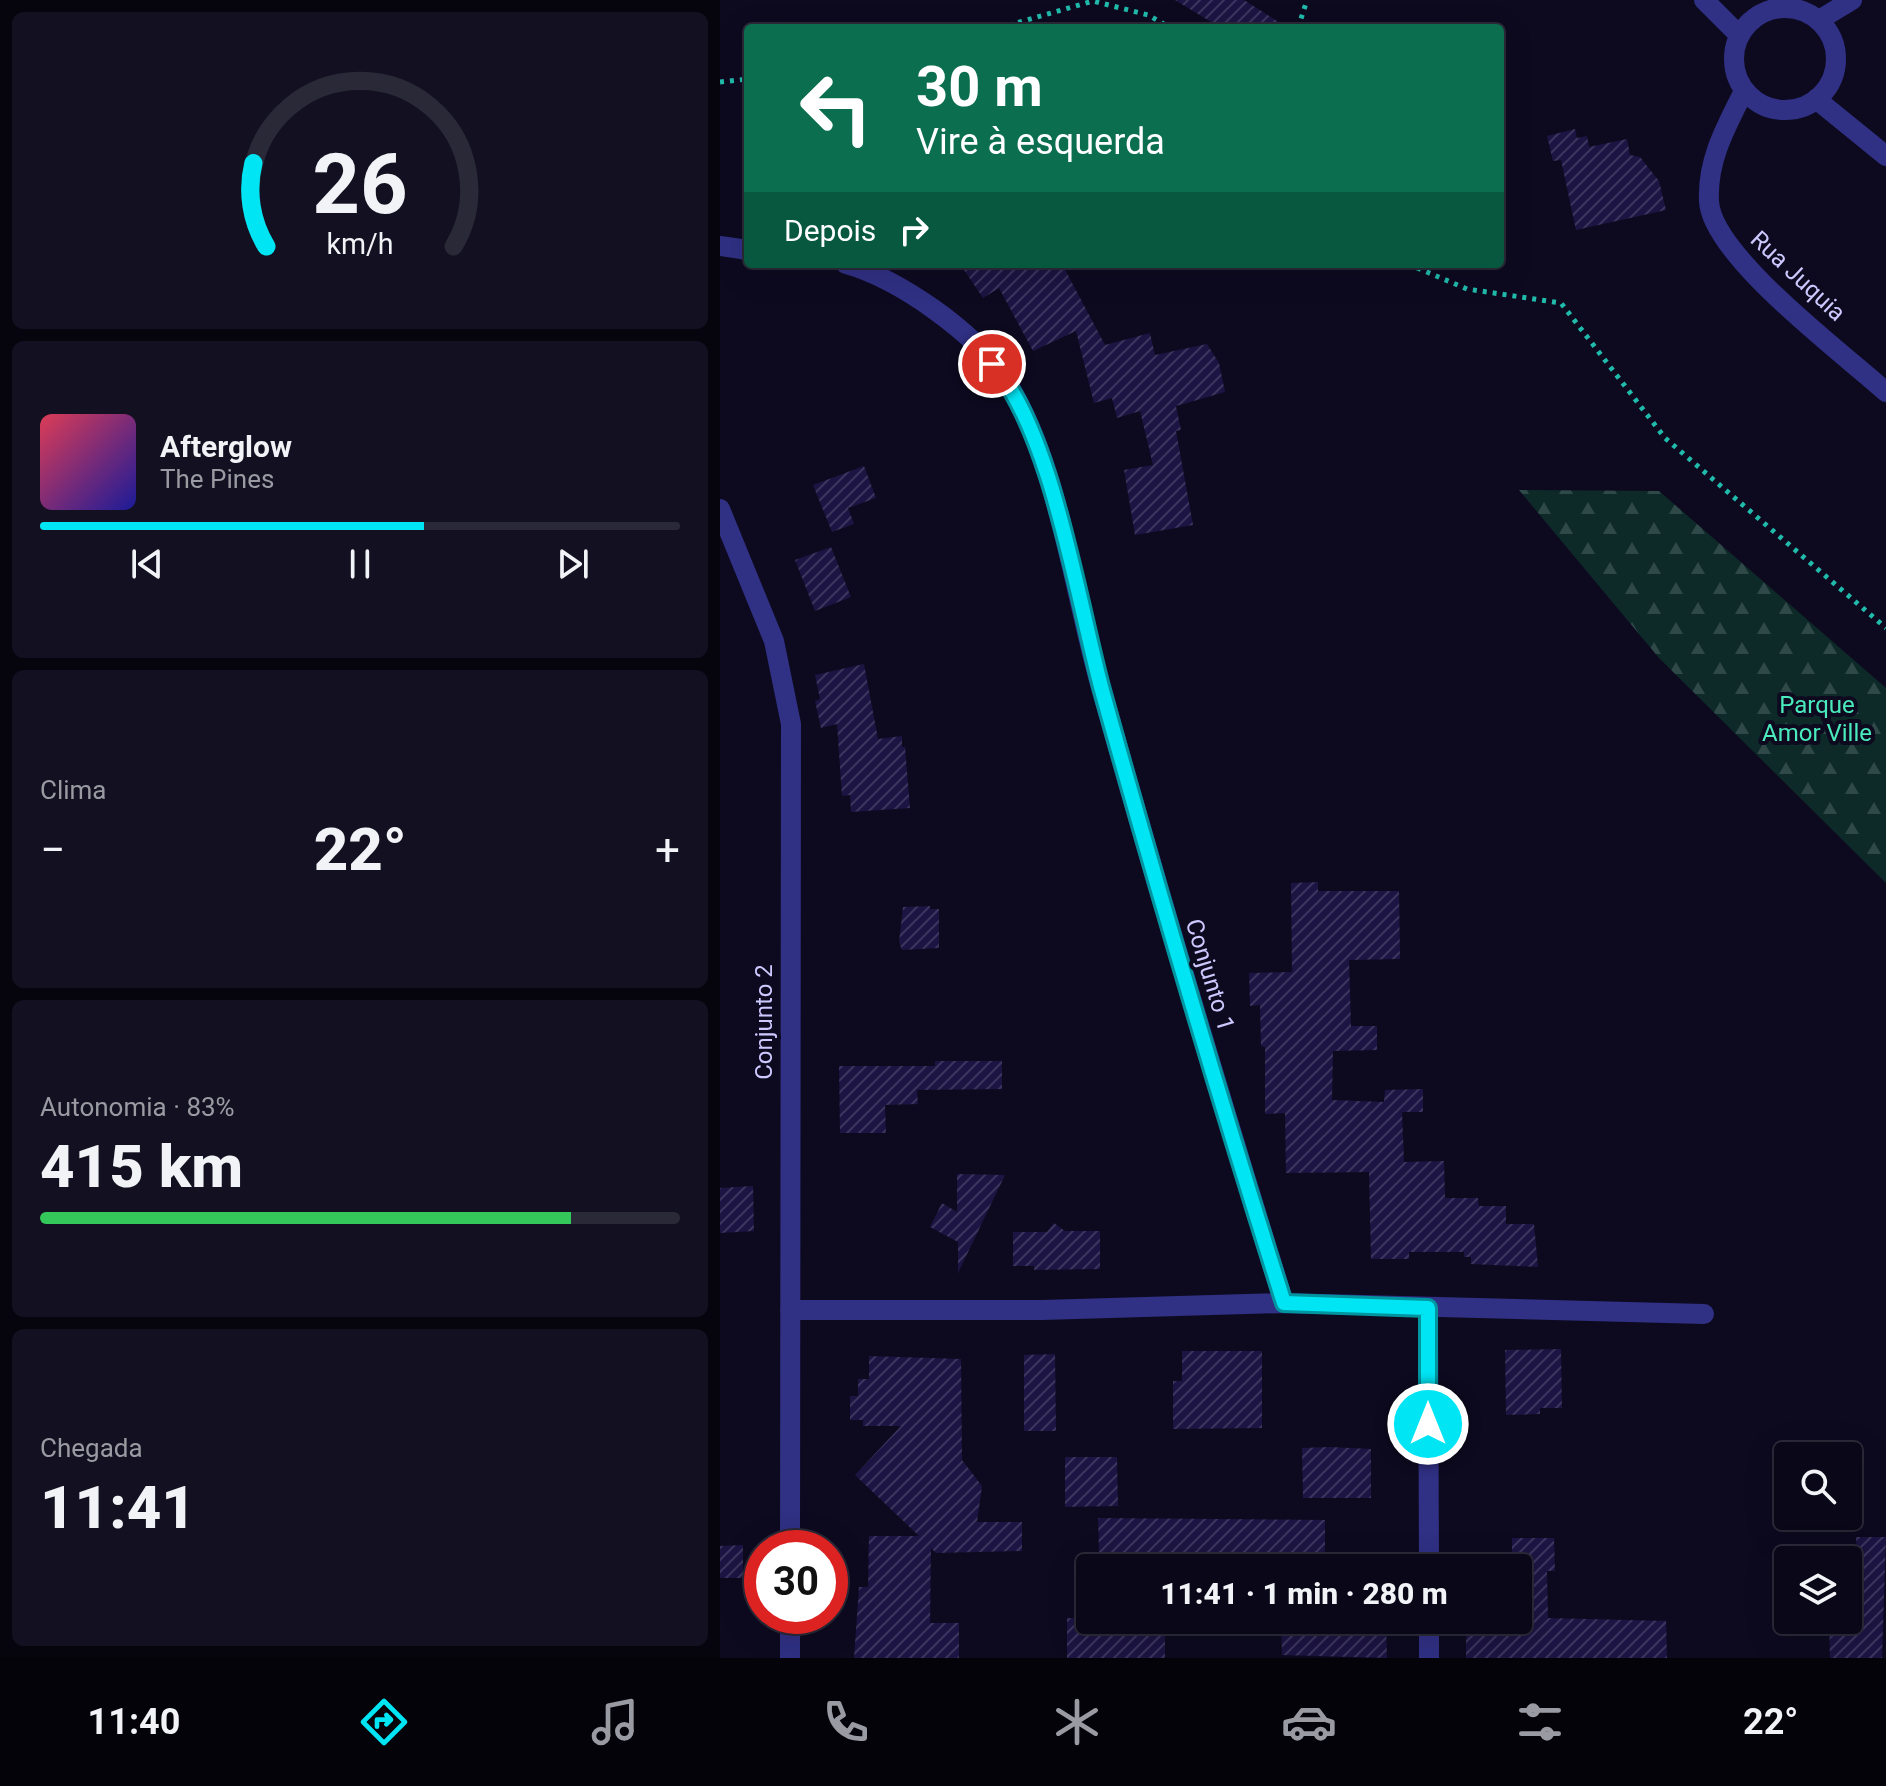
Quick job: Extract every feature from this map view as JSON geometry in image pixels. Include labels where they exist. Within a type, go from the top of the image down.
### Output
[{"type":"street","points":[[1704,0],[1739,35]]},
{"type":"street","points":[[1819,20],[1852,0]]},
{"type":"street","points":[[1778,3],[1802,10],[1819,20],[1830,34],[1836,60],[1829,86],[1816,99],[1799,109],[1778,110],[1759,104],[1744,91],[1733,64],[1739,35],[1757,15],[1778,3]]},
{"type":"street","name":"Rua Juquia","points":[[1744,91],[1715,149],[1709,202],[1717,231],[1752,273],[1886,392]]},
{"type":"street","points":[[1816,99],[1886,156]]},
{"type":"street","points":[[720,246],[744,249]]},
{"type":"street","name":"Conjunto 1","points":[[859,268],[903,288],[944,318],[1003,376],[1022,410],[1056,504],[1082,618],[1182,977],[1284,1303]]},
{"type":"street","name":"Conjunto 2","points":[[720,509],[774,641],[791,724],[790,1530]]},
{"type":"street","points":[[790,1310],[1042,1310],[1284,1303],[1704,1314]]},
{"type":"street","points":[[1428,1308],[1429,1554]]},
{"type":"street","points":[[790,1634],[790,1658]]},
{"type":"street","points":[[1429,1634],[1429,1658]]},
{"type":"path","points":[[1299,24],[1307,0]]},
{"type":"path","points":[[1013,24],[1093,1],[1148,15],[1164,24]]},
{"type":"path","points":[[720,82],[744,79]]},
{"type":"path","points":[[1417,268],[1467,289],[1561,303],[1665,438],[1886,628]]},
{"type":"green space","name":"Parque Amor Ville","points":[[1519,490],[1659,491],[1886,688],[1886,883],[1659,658]]},
{"type":"building","points":[[1175,0],[1244,0],[1282,24],[1214,24]]},
{"type":"building","points":[[1575,129],[1577,138],[1587,136],[1589,147],[1627,139],[1630,155],[1640,157],[1659,181],[1666,210],[1576,230],[1561,160],[1553,161],[1547,136]]},
{"type":"building","points":[[963,268],[1064,268],[1105,345],[1150,333],[1155,355],[1207,344],[1219,363],[1225,392],[1176,406],[1181,430],[1176,431],[1193,525],[1135,535],[1124,470],[1153,465],[1140,411],[1117,418],[1112,398],[1094,403],[1076,331],[1033,351],[999,288],[983,298]]},
{"type":"building","points":[[864,466],[876,498],[848,508],[854,524],[832,532],[813,485]]},
{"type":"building","points":[[831,547],[851,597],[815,611],[795,560]]},
{"type":"building","points":[[864,664],[878,739],[902,736],[910,808],[851,812],[850,795],[842,796],[837,724],[821,728],[815,701],[820,699],[815,675]]},
{"type":"building","points":[[1318,882],[1318,891],[1399,891],[1400,959],[1349,960],[1351,1026],[1377,1026],[1377,1050],[1333,1051],[1332,1100],[1384,1102],[1385,1090],[1423,1089],[1423,1112],[1402,1112],[1404,1162],[1444,1161],[1445,1198],[1478,1198],[1479,1206],[1506,1206],[1506,1224],[1534,1224],[1538,1267],[1471,1264],[1471,1257],[1464,1257],[1464,1252],[1409,1252],[1409,1259],[1371,1259],[1369,1172],[1286,1173],[1285,1113],[1265,1114],[1265,1047],[1261,1046],[1260,1005],[1250,1006],[1249,973],[1292,972],[1291,883]]},
{"type":"building","points":[[930,906],[930,909],[939,909],[939,948],[902,950],[899,942],[903,907]]},
{"type":"building","points":[[935,1061],[1002,1061],[1002,1089],[917,1090],[918,1104],[885,1105],[886,1133],[840,1133],[839,1066],[935,1066]]},
{"type":"building","points":[[957,1174],[1005,1175],[958,1273],[958,1242],[930,1227],[942,1203],[957,1212]]},
{"type":"building","points":[[753,1186],[754,1231],[720,1233],[720,1188]]},
{"type":"building","points":[[1054,1223],[1065,1231],[1100,1231],[1100,1269],[1034,1270],[1034,1266],[1013,1266],[1013,1232],[1047,1232]]},
{"type":"building","points":[[1561,1349],[1562,1408],[1540,1408],[1540,1414],[1506,1415],[1505,1350]]},
{"type":"building","points":[[1182,1351],[1262,1351],[1262,1428],[1173,1429],[1173,1381],[1182,1381]]},
{"type":"building","points":[[1055,1354],[1056,1431],[1024,1431],[1024,1355]]},
{"type":"building","points":[[869,1356],[961,1359],[962,1460],[982,1486],[977,1522],[1022,1522],[1022,1551],[936,1553],[931,1548],[930,1623],[959,1623],[959,1658],[854,1658],[859,1587],[868,1587],[869,1536],[919,1536],[855,1475],[901,1426],[863,1426],[863,1420],[850,1420],[850,1396],[858,1396],[858,1379],[869,1379]]},
{"type":"building","points":[[1302,1448],[1371,1449],[1371,1498],[1303,1498]]},
{"type":"building","points":[[1065,1457],[1117,1457],[1118,1506],[1065,1507]]},
{"type":"building","points":[[1098,1518],[1325,1520],[1325,1554],[1099,1552]]},
{"type":"building","points":[[1856,1537],[1886,1537],[1882,1658],[1830,1658],[1829,1634],[1862,1634],[1862,1546],[1857,1546]]},
{"type":"building","points":[[1512,1538],[1554,1538],[1555,1571],[1547,1571],[1548,1618],[1666,1621],[1667,1658],[1466,1658],[1466,1634],[1532,1634],[1532,1554],[1512,1554]]},
{"type":"building","points":[[743,1545],[743,1578],[720,1578],[720,1546]]},
{"type":"building","points":[[1067,1618],[1076,1618],[1076,1634],[1165,1634],[1165,1658],[1067,1658]]},
{"type":"building","points":[[1281,1634],[1386,1634],[1387,1658],[1282,1655]]},
{"type":"route","points":[[992,364],[1003,376],[1022,410],[1056,504],[1082,618],[1182,977],[1284,1303],[1428,1308],[1428,1424]]}]
